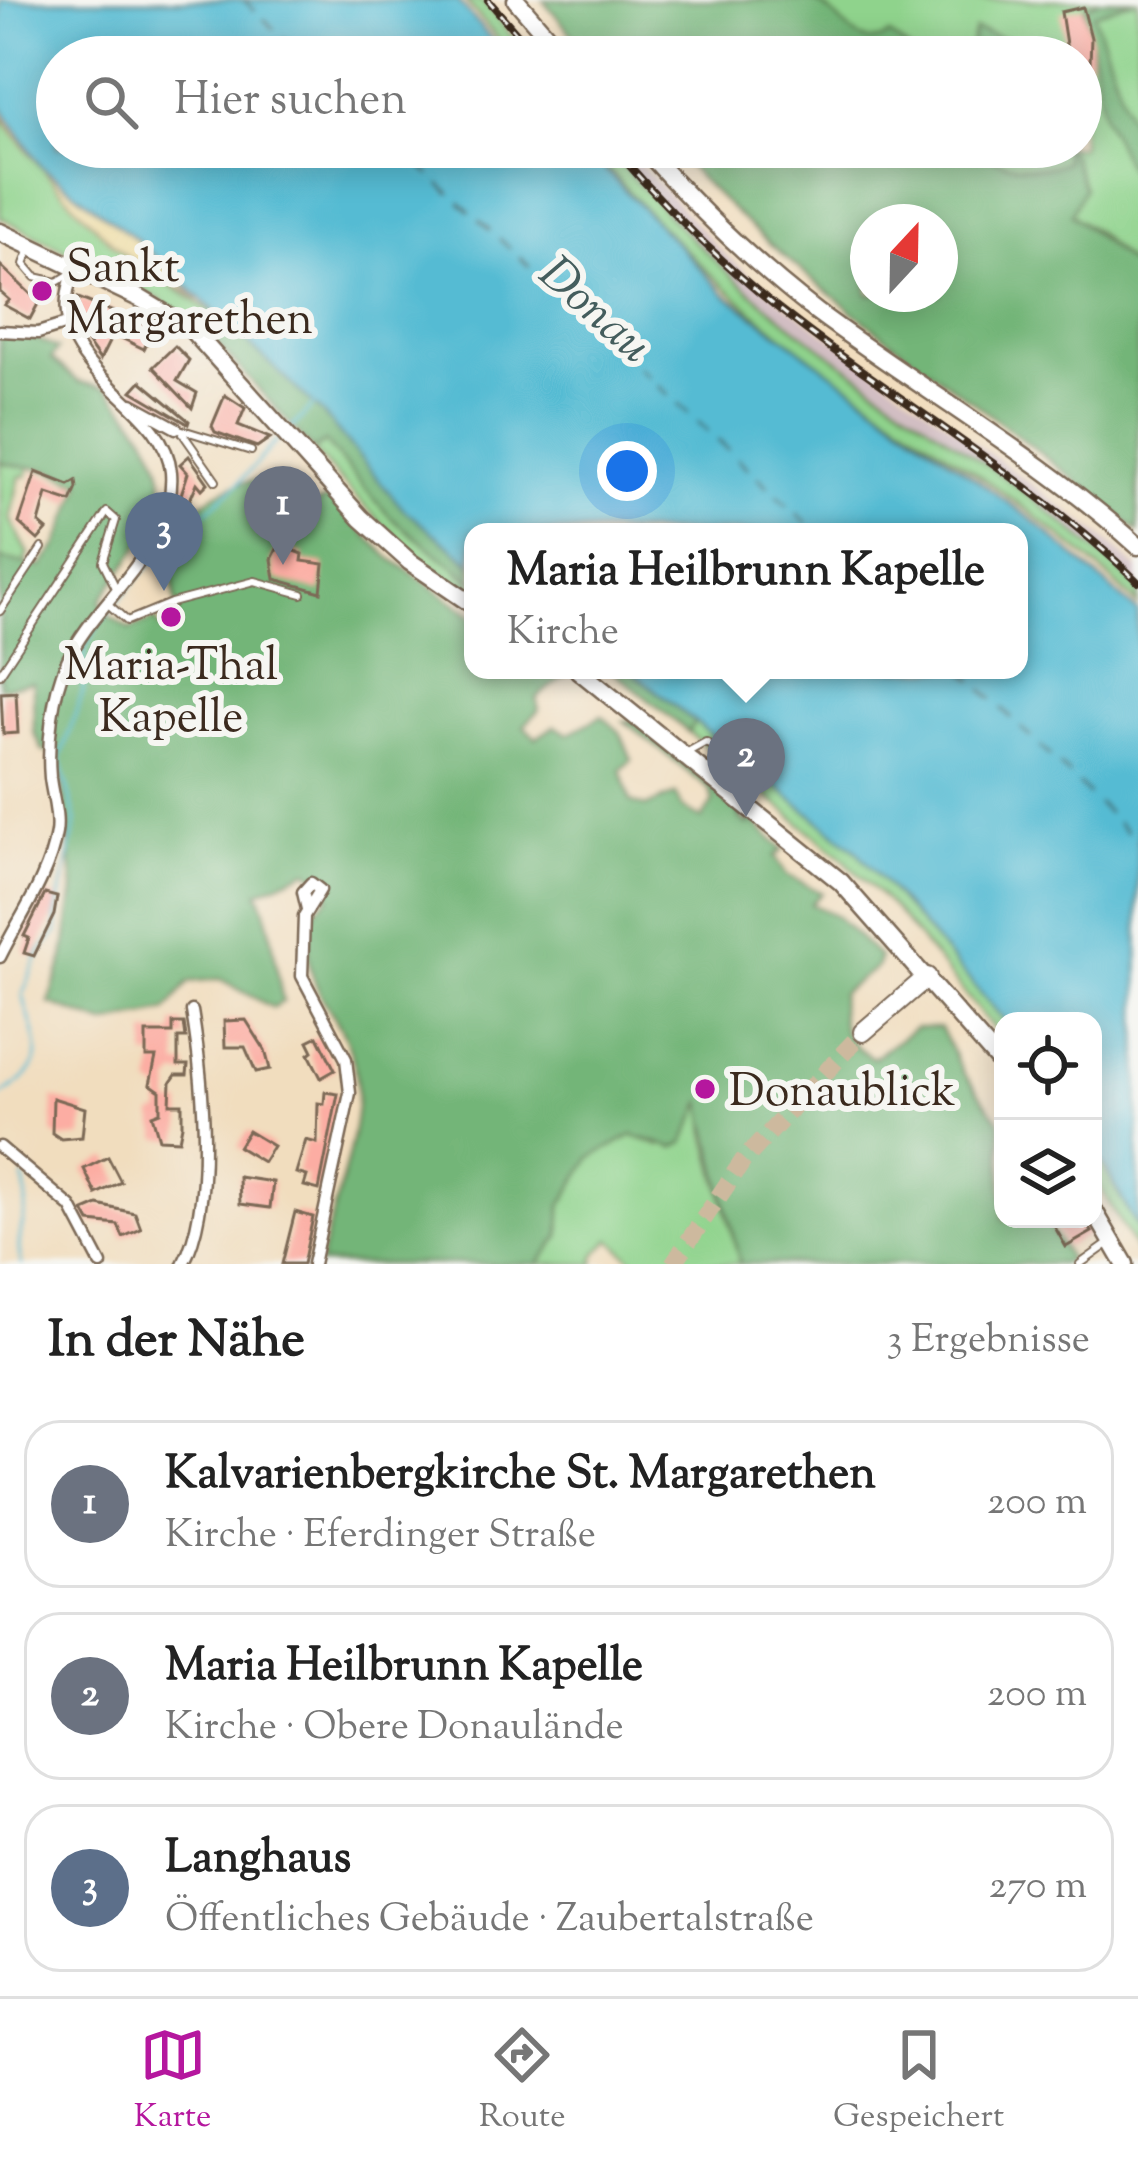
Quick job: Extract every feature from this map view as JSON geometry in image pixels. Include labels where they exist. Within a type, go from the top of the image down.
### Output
[{"type":"highway","points":[[863,1032],[927,977]]},
{"type":"main road","points":[[516,0],[547,36]]},
{"type":"main road","points":[[662,168],[778,280],[1060,482],[1138,546]]},
{"type":"main road","points":[[0,232],[74,271],[142,298],[191,329],[388,544],[464,598]]},
{"type":"main road","points":[[590,679],[829,870],[994,1055]]},
{"type":"main road","points":[[1102,1226],[1124,1264]]},
{"type":"street","points":[[0,957],[56,833],[50,766],[62,673],[154,536],[171,479],[164,451],[128,403],[87,364],[70,323],[68,294],[74,271]]},
{"type":"street","points":[[0,331],[35,333],[70,323]]},
{"type":"street","points":[[128,403],[176,428]]},
{"type":"street","points":[[307,909],[302,976],[346,1059],[350,1093],[313,1264]]},
{"type":"street","points":[[184,1264],[197,1224],[201,1172],[200,1070],[192,1011]]},
{"type":"street","points":[[1,1150],[71,1207],[101,1264]]},
{"type":"lane","points":[[176,428],[251,451]]},
{"type":"lane","points":[[176,428],[205,458],[216,481]]},
{"type":"lane","points":[[0,674],[106,512],[116,520],[104,562],[116,588]]},
{"type":"lane","points":[[0,611],[42,548]]},
{"type":"lane","points":[[108,604],[128,621],[171,602],[255,581],[302,594]]},
{"type":"lane","points":[[686,753],[706,742],[751,772]]},
{"type":"lane","points":[[1080,1264],[1111,1242]]},
{"type":"shaded area","points":[[626,168],[643,168],[721,250],[777,298],[1106,539],[1138,569],[1138,589],[1036,502],[774,312],[694,241]]},
{"type":"green space","points":[[465,0],[481,0],[512,36],[495,36]]},
{"type":"green space","points":[[543,0],[804,0],[827,9],[857,36],[573,36]]},
{"type":"green space","points":[[812,0],[1138,0],[1138,271],[1095,231],[1003,168],[1102,168],[1102,36],[854,36]]},
{"type":"green space","points":[[1100,0],[1134,0],[1094,14],[1101,36],[1089,36],[1084,8]]},
{"type":"green space","points":[[1102,38],[1138,144],[1134,180],[1104,117]]},
{"type":"green space","points":[[0,118],[36,157],[36,168],[46,168],[126,256],[224,320],[213,339],[159,299],[0,217]]},
{"type":"green space","points":[[608,168],[625,168],[706,252],[790,324],[1063,523],[1138,589],[1138,605],[1017,503],[772,327]]},
{"type":"green space","points":[[691,168],[1076,168],[1084,188],[1071,214],[1138,271],[1138,532],[854,312],[958,312],[958,204],[850,204],[850,309],[779,252]]},
{"type":"green space","points":[[224,320],[324,415],[404,510],[464,557],[464,575],[390,517],[325,442],[313,450],[213,339]]},
{"type":"green space","points":[[0,334],[37,339],[58,349],[51,359],[79,382],[107,388],[153,448],[162,494],[156,517],[101,600],[104,612],[130,629],[155,619],[165,633],[179,629],[173,557],[179,535],[204,502],[242,483],[288,481],[306,507],[329,499],[388,556],[464,610],[464,679],[561,679],[536,698],[539,710],[524,726],[536,738],[555,726],[568,734],[602,716],[620,732],[632,760],[621,770],[631,802],[645,807],[676,794],[682,807],[702,819],[713,801],[709,789],[624,721],[634,720],[744,811],[740,818],[747,824],[751,819],[783,850],[775,856],[787,875],[822,893],[811,904],[835,915],[879,957],[877,967],[841,993],[842,1024],[855,1046],[873,1058],[915,1028],[940,1028],[962,1071],[994,1114],[994,1228],[1050,1228],[1069,1258],[1061,1264],[740,1264],[702,1103],[684,1143],[674,1148],[633,1135],[590,1158],[561,1206],[560,1236],[538,1264],[319,1264],[357,1109],[354,1063],[310,965],[310,915],[329,897],[328,885],[308,870],[258,892],[271,932],[283,1001],[273,1008],[220,979],[189,982],[166,1011],[105,1024],[49,1003],[64,958],[74,889],[58,752],[43,751],[34,732],[33,682],[0,688],[0,559],[41,567],[57,546],[82,484],[50,470],[0,463]]},
{"type":"green space","points":[[325,442],[390,517],[464,575],[464,588],[407,546],[313,450]]},
{"type":"green space","points":[[0,463],[30,467],[27,476],[20,476],[10,519],[29,554],[24,563],[0,559]]},
{"type":"green space","points":[[623,679],[641,679],[695,722],[688,732]]},
{"type":"green space","points":[[695,722],[855,849],[997,1012],[994,1029],[896,911],[838,854],[688,732]]},
{"type":"green space","points":[[700,1103],[705,1105],[707,1137],[740,1264],[638,1264],[610,1239],[595,1256],[595,1264],[538,1264],[560,1236],[561,1206],[590,1158],[633,1135],[660,1146]]},
{"type":"green space","points":[[1102,1163],[1138,1229],[1138,1254],[1102,1191]]},
{"type":"sand","points":[[0,105],[36,160],[16,136]]},
{"type":"sand","points":[[43,168],[136,239],[199,300],[125,255]]},
{"type":"water","points":[[0,0],[457,0],[489,36],[36,36],[36,159],[0,105]]},
{"type":"water","name":"Donau","points":[[44,168],[603,168],[726,295],[1039,525],[1138,612],[1138,1229],[1102,1163],[1102,1012],[997,1012],[855,849],[641,679],[1028,679],[1028,523],[464,523],[464,557],[404,510],[324,415],[136,239]]},
{"type":"building","points":[[1083,7],[1090,36],[1065,36],[1061,12]]},
{"type":"building","points":[[0,265],[39,302],[30,319],[4,305],[9,300],[0,292]]},
{"type":"building","points":[[78,298],[154,328],[144,349],[113,334],[100,360],[87,342],[107,328],[79,318]]},
{"type":"building","points":[[175,346],[189,360],[177,381],[197,393],[192,408],[153,367]]},
{"type":"building","points":[[141,381],[189,421],[188,424],[132,391]]},
{"type":"building","points":[[225,395],[245,408],[238,425],[270,438],[257,447],[215,432],[212,426]]},
{"type":"building","points":[[189,456],[208,483],[202,489],[197,483],[184,514],[176,510],[188,473],[180,464]]},
{"type":"building","points":[[36,472],[69,485],[76,481],[77,488],[71,502],[47,494],[39,523],[47,530],[38,540],[19,523]]},
{"type":"building","points":[[279,545],[303,554],[302,561],[324,564],[321,592],[275,579],[272,559]]},
{"type":"building","points":[[16,692],[18,733],[3,734],[1,693]]},
{"type":"building","points":[[45,894],[57,897],[54,915],[34,956],[24,953],[29,938],[24,936]]},
{"type":"building","points":[[246,1020],[265,1050],[270,1069],[256,1072],[245,1047],[225,1047],[224,1021]]},
{"type":"building","points":[[173,1023],[184,1023],[186,1038],[178,1038],[178,1065],[188,1065],[187,1075],[176,1075],[171,1082],[170,1104],[182,1104],[179,1140],[159,1139],[152,1115],[160,1112],[160,1091],[150,1084],[156,1057],[146,1057],[146,1033],[173,1033]]},
{"type":"building","points":[[318,1036],[335,1070],[321,1078],[308,1041]]},
{"type":"building","points":[[325,1092],[338,1094],[319,1190],[304,1186],[307,1176],[296,1173],[306,1140],[317,1143],[318,1103],[324,1104]]},
{"type":"building","points":[[53,1098],[85,1108],[82,1137],[61,1139],[52,1133]]},
{"type":"building","points":[[248,1131],[273,1146],[263,1162],[238,1147]]},
{"type":"building","points":[[108,1157],[121,1182],[96,1194],[84,1169]]},
{"type":"building","points":[[239,1177],[273,1182],[270,1208],[240,1204]]},
{"type":"building","points":[[98,1205],[135,1213],[141,1229],[123,1237],[118,1225],[90,1222],[84,1211]]},
{"type":"building","points":[[295,1212],[313,1217],[303,1264],[282,1264]]},
{"type":"building","points":[[1055,1228],[1090,1228],[1092,1232],[1066,1247]]},
{"type":"waterway","points":[[291,429],[313,405]]},
{"type":"waterway","points":[[0,1096],[18,1084],[35,1062],[36,1040],[23,994],[40,951],[58,932],[56,917],[76,821],[60,759],[83,692],[85,648],[101,620],[171,541],[237,485],[278,439]]},
{"type":"waterway","points":[[22,1264],[23,1178]]},
{"type":"ferry route","points":[[244,0],[282,36]]},
{"type":"ferry route","points":[[423,168],[807,523]]},
{"type":"ferry route","points":[[972,679],[1138,843]]},
{"type":"tunnel","points":[[673,1264],[743,1161],[863,1032]]},
{"type":"railway","points":[[488,0],[519,36]]},
{"type":"railway","points":[[632,168],[702,241],[774,305],[1016,480],[1138,582]]},
{"type":"place","name":"Sankt Margarethen","points":[[42,291]]},
{"type":"place","name":"Kalvarienbergkirche St. Margarethen","points":[[283,565]]},
{"type":"place","name":"Langhaus","points":[[164,591]]},
{"type":"place","name":"Maria-Thal Kapelle","points":[[171,617]]},
{"type":"place","name":"Maria Heilbrunn Kapelle","points":[[746,817]]},
{"type":"place","name":"Donaublick","points":[[705,1089]]}]
